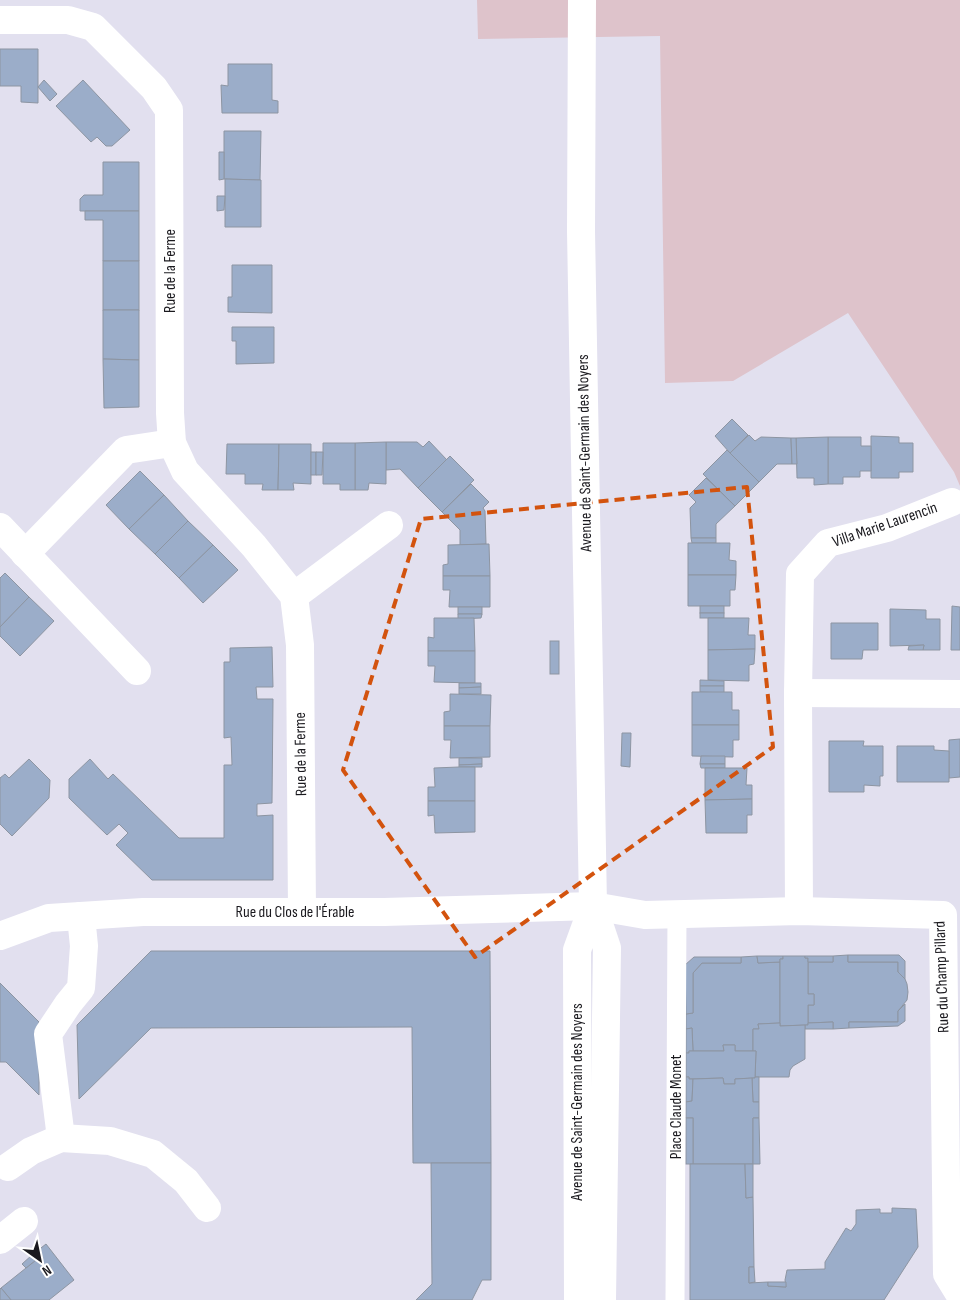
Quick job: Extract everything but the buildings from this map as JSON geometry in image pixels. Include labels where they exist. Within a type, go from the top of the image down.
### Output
[{"type":"street","name":"Avenue de Saint-Germain des Noyers","points":[[582,0],[581,231],[592,906],[607,948],[602,1300]]},
{"type":"street","name":"Rue de la Ferme","points":[[0,20],[68,20],[93,27],[154,88],[168,110],[170,413],[172,444],[185,471],[254,546],[294,596],[300,645],[302,912]]},
{"type":"street","points":[[25,554],[126,450],[172,444]]},
{"type":"street","name":"Villa Marie Laurencin","points":[[799,911],[798,694],[800,574],[828,543],[887,528],[952,502]]},
{"type":"street","points":[[294,596],[388,525]]},
{"type":"street","points":[[0,527],[136,670]]},
{"type":"street","points":[[798,694],[960,694]]},
{"type":"street","name":"Avenue de Saint-Germain des Noyers","points":[[578,1300],[577,950],[592,906]]},
{"type":"street","name":"Rue du Clos de l'Érable","points":[[0,936],[49,918],[143,912],[384,912],[592,906]]},
{"type":"street","name":"Rue du Champ Pillard","points":[[592,906],[645,915],[799,911],[943,915],[947,1274],[960,1295]]},
{"type":"street","points":[[61,1138],[48,1034],[81,988],[84,946],[81,916]]},
{"type":"street","points":[[8,1167],[31,1151],[61,1138],[110,1141],[153,1154],[186,1181],[207,1208]]},
{"type":"street","points":[[0,1240],[24,1221]]},
{"type":"lane","name":"Place Claude Monet","points":[[675,1300],[677,914]]},
{"type":"highlighted area","points":[[747,487],[773,747],[475,957],[343,770],[421,519]]},
{"type":"shaded area","points":[[477,0],[960,0],[960,486],[954,472],[848,313],[733,381],[665,383],[660,36],[478,39]]}]
